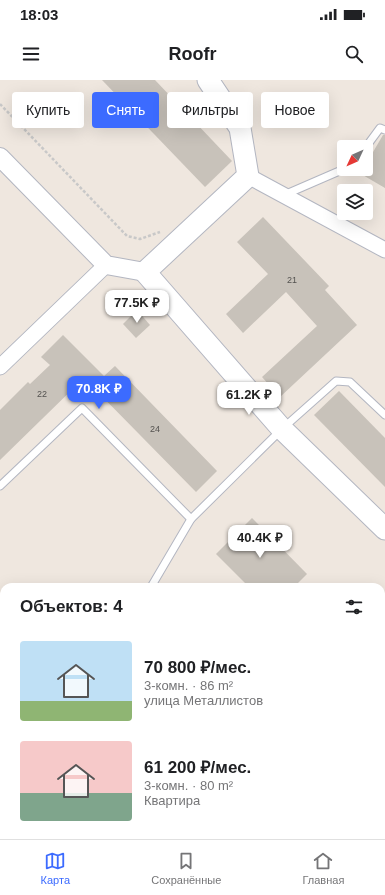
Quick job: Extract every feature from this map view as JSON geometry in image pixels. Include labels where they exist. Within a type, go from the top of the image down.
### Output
[{"type":"main road","points":[[208,80],[240,128],[248,176],[145,272],[282,429],[385,528]]},
{"type":"street","points":[[0,157],[106,265],[145,272]]},
{"type":"street","points":[[248,176],[385,250]]},
{"type":"street","points":[[0,367],[106,265]]},
{"type":"lane","points":[[372,140],[383,127]]},
{"type":"lane","points":[[284,195],[337,172]]},
{"type":"lane","points":[[153,583],[191,519],[282,429],[336,381],[350,382],[385,415]]},
{"type":"lane","points":[[0,486],[82,408],[191,519]]},
{"type":"path","points":[[0,104],[128,236],[140,240],[162,231]]},
{"type":"building","points":[[102,80],[155,80],[167,93],[167,128],[201,128],[232,161],[205,187],[148,128],[159,128],[159,92],[114,92]]},
{"type":"building","points":[[383,135],[385,135],[385,188],[364,176],[373,176],[373,152]]},
{"type":"building","points":[[263,217],[329,286],[325,290],[357,325],[280,397],[262,377],[317,326],[286,292],[243,333],[226,314],[268,274],[237,242]]},
{"type":"building","points":[[137,310],[150,325],[136,338],[123,324]]},
{"type":"building","points":[[63,335],[104,376],[115,366],[217,471],[196,492],[84,378],[0,460],[0,410],[28,382],[30,384],[50,365],[41,357]]},
{"type":"building","points":[[339,391],[385,438],[385,487],[314,415]]},
{"type":"building","points":[[252,518],[307,574],[298,583],[245,583],[216,554]]}]
